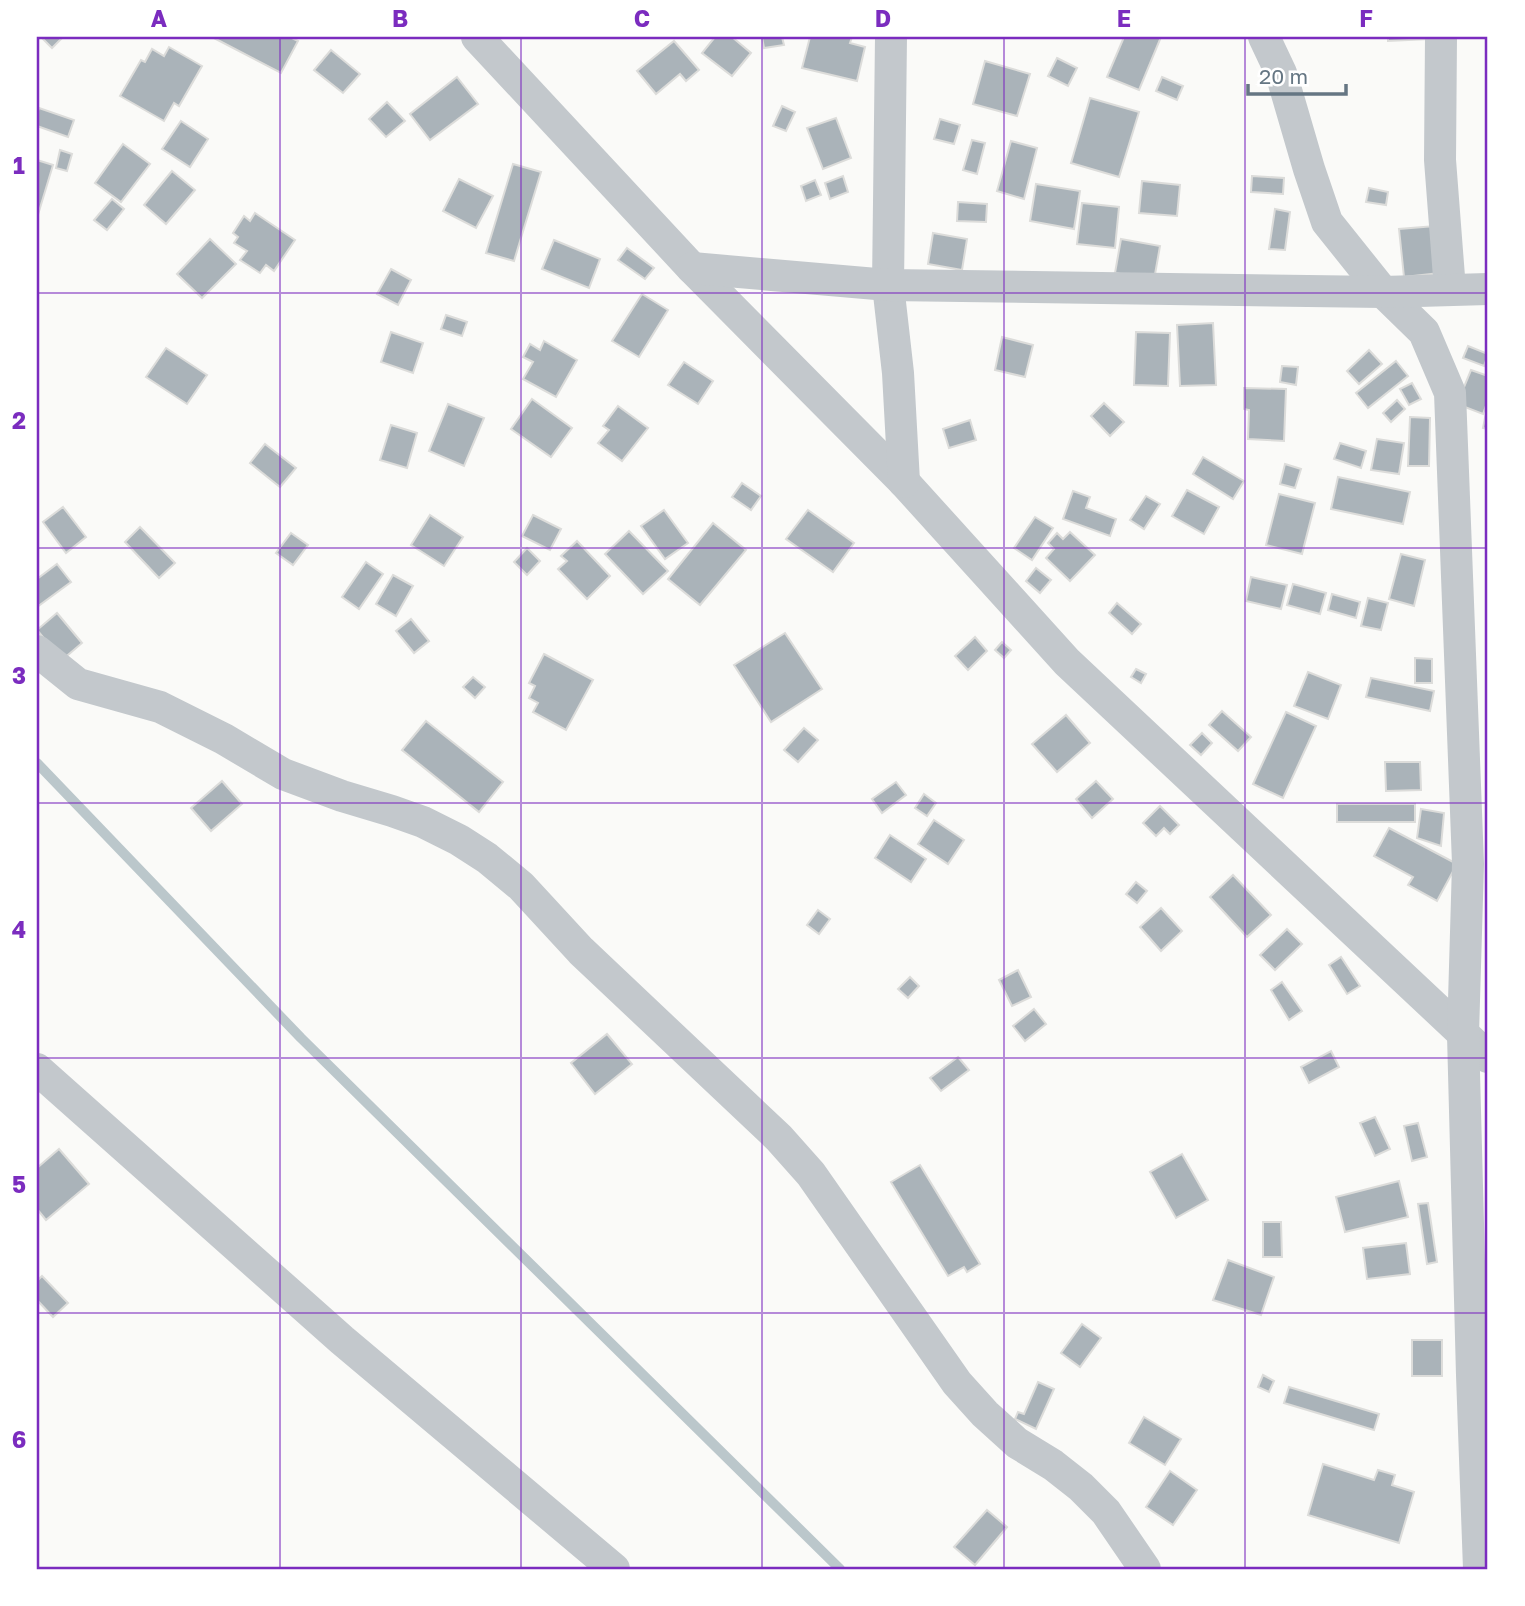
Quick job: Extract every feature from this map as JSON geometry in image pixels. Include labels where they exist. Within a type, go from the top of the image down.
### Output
[{"type":"street","points":[[477,37],[692,268],[904,482],[1066,662],[1488,1057]]},
{"type":"street","points":[[891,37],[888,285],[898,373],[904,482]]},
{"type":"street","points":[[1264,37],[1281,73],[1327,222],[1383,292],[1424,332],[1450,393],[1468,864],[1463,1035],[1479,1569]]},
{"type":"street","points":[[1441,37],[1440,160],[1450,290]]},
{"type":"street","points":[[692,268],[888,285],[1383,292],[1488,289]]},
{"type":"street","points":[[37,651],[78,684],[160,707],[224,739],[283,774],[423,822],[487,858],[522,886],[581,951],[779,1138],[811,1174],[957,1383],[985,1414],[1017,1443],[1053,1465],[1081,1487],[1106,1512],[1145,1569]]},
{"type":"street","points":[[37,1069],[342,1340],[614,1569]]},
{"type":"building","points":[[41,37],[63,37],[52,48]]},
{"type":"building","points":[[212,37],[290,37],[298,41],[281,73]]},
{"type":"building","points":[[715,37],[732,37],[751,53],[732,76],[702,53]]},
{"type":"building","points":[[762,37],[782,37],[784,45],[764,48]]},
{"type":"building","points":[[810,37],[852,37],[850,43],[865,47],[857,81],[802,68]]},
{"type":"building","points":[[1124,37],[1161,37],[1139,90],[1107,77]]},
{"type":"building","points":[[1388,37],[1429,37],[1429,39],[1388,41]]},
{"type":"building","points":[[674,41],[699,70],[686,81],[680,74],[656,94],[637,71]]},
{"type":"building","points":[[169,47],[202,66],[179,106],[174,103],[164,121],[120,96],[141,60],[145,62],[152,49],[164,56]]},
{"type":"building","points":[[331,50],[360,74],[343,93],[314,70]]},
{"type":"building","points":[[1057,58],[1077,68],[1068,86],[1048,76]]},
{"type":"building","points":[[985,61],[1030,74],[1017,116],[973,104]]},
{"type":"building","points":[[457,77],[478,104],[430,140],[410,114]]},
{"type":"building","points":[[1162,77],[1183,86],[1177,100],[1156,91]]},
{"type":"building","points":[[1090,98],[1139,112],[1119,177],[1071,163]]},
{"type":"building","points":[[387,102],[405,121],[386,137],[369,119]]},
{"type":"building","points":[[782,106],[795,112],[786,131],[773,126]]},
{"type":"building","points":[[39,108],[74,120],[68,137],[37,126]]},
{"type":"building","points":[[836,118],[851,158],[823,169],[807,128]]},
{"type":"building","points":[[940,119],[960,125],[954,144],[934,139]]},
{"type":"building","points":[[181,121],[208,139],[190,167],[162,149]]},
{"type":"building","points":[[972,140],[985,143],[977,174],[963,170]]},
{"type":"building","points":[[1011,141],[1037,148],[1024,199],[997,191]]},
{"type":"building","points":[[123,144],[150,164],[121,202],[95,183]]},
{"type":"building","points":[[60,150],[72,154],[67,171],[56,168]]},
{"type":"building","points":[[37,160],[53,165],[37,218]]},
{"type":"building","points":[[513,164],[541,172],[514,261],[486,253]]},
{"type":"building","points":[[172,171],[195,190],[166,224],[144,205]]},
{"type":"building","points":[[843,176],[848,192],[830,199],[825,183]]},
{"type":"building","points":[[1252,176],[1284,178],[1283,194],[1251,192]]},
{"type":"building","points":[[459,179],[493,196],[476,228],[443,211]]},
{"type":"building","points":[[815,180],[821,195],[806,201],[801,186]]},
{"type":"building","points":[[1142,181],[1180,185],[1177,216],[1139,213]]},
{"type":"building","points":[[1036,184],[1080,191],[1074,229],[1030,221]]},
{"type":"building","points":[[1369,188],[1388,192],[1386,205],[1366,202]]},
{"type":"building","points":[[112,199],[124,209],[107,230],[94,220]]},
{"type":"building","points":[[958,202],[987,204],[986,222],[957,221]]},
{"type":"building","points":[[1082,203],[1119,207],[1115,248],[1077,244]]},
{"type":"building","points":[[1275,209],[1290,212],[1285,250],[1269,249]]},
{"type":"building","points":[[255,213],[295,240],[274,271],[266,265],[260,273],[240,260],[247,251],[234,243],[238,237],[233,233],[244,216],[250,221]]},
{"type":"building","points":[[1435,226],[1440,273],[1404,277],[1399,229]]},
{"type":"building","points":[[933,233],[967,239],[962,270],[928,264]]},
{"type":"building","points":[[210,239],[236,264],[202,298],[177,274]]},
{"type":"building","points":[[1121,239],[1160,246],[1154,280],[1115,273]]},
{"type":"building","points":[[554,240],[600,259],[589,288],[542,269]]},
{"type":"building","points":[[627,248],[654,268],[645,279],[618,260]]},
{"type":"building","points":[[391,269],[411,280],[398,305],[377,294]]},
{"type":"building","points":[[642,294],[668,310],[639,357],[612,341]]},
{"type":"building","points":[[446,315],[467,322],[462,336],[441,329]]},
{"type":"building","points":[[1213,323],[1216,385],[1180,386],[1177,325]]},
{"type":"building","points":[[391,332],[423,343],[413,373],[381,362]]},
{"type":"building","points":[[1136,332],[1170,333],[1168,386],[1134,385]]},
{"type":"building","points":[[1002,337],[1033,345],[1025,377],[995,370]]},
{"type":"building","points":[[544,341],[577,360],[556,397],[523,379],[533,362],[523,357],[530,344],[540,350]]},
{"type":"building","points":[[1468,346],[1488,354],[1484,366],[1463,358]]},
{"type":"building","points":[[166,348],[207,375],[187,404],[146,377]]},
{"type":"building","points":[[1369,350],[1382,364],[1359,384],[1347,371]]},
{"type":"building","points":[[1396,361],[1408,376],[1368,408],[1356,393]]},
{"type":"building","points":[[684,362],[713,381],[698,404],[668,385]]},
{"type":"building","points":[[1282,366],[1298,367],[1296,385],[1280,382]]},
{"type":"building","points":[[1471,370],[1488,376],[1488,400],[1483,414],[1457,404]]},
{"type":"building","points":[[1412,383],[1421,399],[1409,405],[1400,389]]},
{"type":"building","points":[[1244,388],[1286,389],[1284,441],[1248,439],[1249,410],[1244,409]]},
{"type":"building","points":[[532,399],[572,428],[551,457],[511,429]]},
{"type":"building","points":[[1397,400],[1405,409],[1391,422],[1383,413]]},
{"type":"building","points":[[1104,403],[1124,422],[1110,436],[1091,416]]},
{"type":"building","points":[[448,404],[484,418],[464,466],[429,451]]},
{"type":"building","points":[[618,406],[648,428],[622,461],[598,443],[609,430],[603,426]]},
{"type":"building","points":[[1488,413],[1488,429],[1483,428]]},
{"type":"building","points":[[1410,417],[1430,418],[1429,466],[1408,466]]},
{"type":"building","points":[[970,420],[976,440],[949,448],[943,429]]},
{"type":"building","points":[[391,425],[417,433],[407,468],[380,460]]},
{"type":"building","points":[[1377,439],[1404,443],[1399,474],[1371,470]]},
{"type":"building","points":[[1340,443],[1366,451],[1361,468],[1334,459]]},
{"type":"building","points":[[265,444],[296,468],[280,487],[250,463]]},
{"type":"building","points":[[1203,457],[1244,481],[1233,499],[1193,474]]},
{"type":"building","points":[[1285,464],[1301,469],[1295,488],[1280,484]]},
{"type":"building","points":[[1338,477],[1410,492],[1403,524],[1331,509]]},
{"type":"building","points":[[742,483],[761,496],[751,510],[732,497]]},
{"type":"building","points":[[1187,490],[1219,507],[1204,534],[1172,516]]},
{"type":"building","points":[[1073,491],[1090,497],[1086,508],[1116,519],[1110,536],[1063,519]]},
{"type":"building","points":[[1279,494],[1315,503],[1302,554],[1266,545]]},
{"type":"building","points":[[1146,496],[1160,504],[1144,529],[1130,520]]},
{"type":"building","points":[[63,507],[86,537],[66,553],[43,522]]},
{"type":"building","points":[[664,510],[688,543],[665,559],[641,526]]},
{"type":"building","points":[[808,510],[854,543],[833,572],[786,539]]},
{"type":"building","points":[[430,515],[463,537],[444,566],[411,545]]},
{"type":"building","points":[[533,515],[561,529],[550,550],[522,536]]},
{"type":"building","points":[[1035,517],[1053,528],[1032,560],[1014,548]]},
{"type":"building","points":[[713,523],[746,550],[700,605],[668,579]]},
{"type":"building","points":[[140,527],[175,563],[159,578],[125,542]]},
{"type":"building","points":[[629,531],[668,571],[643,594],[605,554]]},
{"type":"building","points":[[1070,532],[1095,555],[1070,581],[1046,558],[1054,549],[1048,543],[1057,533],[1063,539]]},
{"type":"building","points":[[291,533],[308,545],[293,565],[276,553]]},
{"type":"building","points":[[577,541],[610,576],[587,599],[558,569],[567,561],[561,556]]},
{"type":"building","points":[[527,548],[540,561],[527,575],[514,562]]},
{"type":"building","points":[[1401,554],[1425,560],[1414,606],[1389,599]]},
{"type":"building","points":[[366,562],[383,574],[359,609],[342,597]]},
{"type":"building","points":[[57,564],[71,582],[37,607],[37,579]]},
{"type":"building","points":[[1036,568],[1051,580],[1040,593],[1026,581]]},
{"type":"building","points":[[393,575],[413,586],[396,616],[376,604]]},
{"type":"building","points":[[1251,577],[1287,585],[1281,609],[1246,601]]},
{"type":"building","points":[[1293,584],[1326,593],[1320,614],[1287,605]]},
{"type":"building","points":[[1332,594],[1360,602],[1356,618],[1328,610]]},
{"type":"building","points":[[1368,598],[1388,603],[1381,630],[1361,626]]},
{"type":"building","points":[[1117,603],[1141,624],[1132,634],[1109,613]]},
{"type":"building","points":[[57,613],[82,643],[62,660],[37,630]]},
{"type":"building","points":[[411,619],[429,641],[414,653],[396,631]]},
{"type":"building","points":[[785,633],[822,689],[771,722],[734,665]]},
{"type":"building","points":[[975,637],[987,651],[968,670],[955,656]]},
{"type":"building","points":[[1002,642],[1011,650],[1004,658],[995,650]]},
{"type":"building","points":[[544,654],[593,680],[566,730],[533,712],[538,703],[529,698],[535,686],[529,683]]},
{"type":"building","points":[[1415,658],[1432,659],[1432,683],[1415,683]]},
{"type":"building","points":[[1136,669],[1146,674],[1141,683],[1131,677]]},
{"type":"building","points":[[1308,672],[1341,685],[1328,719],[1294,706]]},
{"type":"building","points":[[473,677],[485,687],[475,698],[463,687]]},
{"type":"building","points":[[1371,678],[1434,691],[1430,711],[1366,697]]},
{"type":"building","points":[[1222,711],[1251,737],[1238,751],[1209,725]]},
{"type":"building","points":[[1286,712],[1316,726],[1283,798],[1253,784]]},
{"type":"building","points":[[1066,715],[1090,743],[1057,772],[1032,744]]},
{"type":"building","points":[[426,721],[503,782],[479,812],[402,750]]},
{"type":"building","points":[[804,728],[818,740],[798,762],[784,750]]},
{"type":"building","points":[[1202,733],[1212,743],[1201,755],[1190,745]]},
{"type":"building","points":[[1385,762],[1420,762],[1421,790],[1386,791]]},
{"type":"building","points":[[222,781],[242,804],[211,831],[191,808]]},
{"type":"building","points":[[1096,781],[1113,799],[1092,818],[1076,799]]},
{"type":"building","points":[[896,782],[906,795],[882,813],[872,799]]},
{"type":"building","points":[[924,794],[936,803],[927,816],[915,808]]},
{"type":"building","points":[[1337,804],[1415,804],[1415,822],[1337,822]]},
{"type":"building","points":[[1160,806],[1179,825],[1170,834],[1164,828],[1156,836],[1143,823]]},
{"type":"building","points":[[1421,809],[1444,813],[1441,846],[1417,838]]},
{"type":"building","points":[[934,820],[964,840],[948,864],[918,844]]},
{"type":"building","points":[[1389,828],[1457,864],[1437,901],[1408,885],[1413,877],[1374,856]]},
{"type":"building","points":[[890,835],[926,859],[911,882],[875,858]]},
{"type":"building","points":[[1233,875],[1271,915],[1247,937],[1210,897]]},
{"type":"building","points":[[1136,882],[1147,891],[1137,903],[1126,894]]},
{"type":"building","points":[[1161,908],[1182,931],[1161,951],[1140,927]]},
{"type":"building","points":[[818,910],[830,919],[819,934],[807,925]]},
{"type":"building","points":[[1287,929],[1302,944],[1275,970],[1260,955]]},
{"type":"building","points":[[1341,957],[1360,986],[1347,994],[1329,965]]},
{"type":"building","points":[[1018,970],[1031,997],[1012,1006],[999,980]]},
{"type":"building","points":[[910,977],[919,986],[908,998],[898,989]]},
{"type":"building","points":[[1282,982],[1302,1011],[1289,1020],[1271,990]]},
{"type":"building","points":[[1034,1009],[1046,1024],[1025,1041],[1013,1026]]},
{"type":"building","points":[[607,1034],[632,1064],[595,1094],[571,1063]]},
{"type":"building","points":[[1331,1051],[1339,1067],[1309,1083],[1301,1067]]},
{"type":"building","points":[[958,1057],[969,1070],[941,1091],[930,1078]]},
{"type":"building","points":[[1375,1117],[1390,1149],[1375,1156],[1360,1123]]},
{"type":"building","points":[[1418,1123],[1427,1157],[1412,1161],[1404,1126]]},
{"type":"building","points":[[59,1149],[89,1184],[46,1220],[37,1209],[37,1168]]},
{"type":"building","points":[[1182,1154],[1208,1200],[1176,1218],[1150,1172]]},
{"type":"building","points":[[920,1165],[980,1264],[967,1272],[964,1267],[948,1276],[891,1182]]},
{"type":"building","points":[[1399,1181],[1408,1217],[1345,1232],[1336,1197]]},
{"type":"building","points":[[1428,1203],[1437,1262],[1427,1264],[1418,1204]]},
{"type":"building","points":[[1263,1222],[1281,1222],[1282,1257],[1263,1257]]},
{"type":"building","points":[[1406,1243],[1410,1274],[1367,1279],[1363,1248]]},
{"type":"building","points":[[1228,1260],[1274,1277],[1261,1315],[1213,1300]]},
{"type":"building","points":[[42,1276],[68,1303],[53,1317],[37,1300],[37,1281]]},
{"type":"building","points":[[1082,1324],[1101,1338],[1080,1367],[1061,1353]]},
{"type":"building","points":[[1412,1340],[1442,1340],[1442,1376],[1412,1376]]},
{"type":"building","points":[[1263,1375],[1274,1381],[1269,1392],[1258,1387]]},
{"type":"building","points":[[1038,1382],[1054,1389],[1036,1429],[1015,1419],[1018,1412],[1024,1414]]},
{"type":"building","points":[[1289,1387],[1379,1414],[1374,1430],[1284,1403]]},
{"type":"building","points":[[1144,1417],[1181,1439],[1165,1465],[1129,1443]]},
{"type":"building","points":[[1323,1464],[1374,1480],[1378,1470],[1395,1475],[1392,1485],[1414,1492],[1399,1543],[1308,1515]]},
{"type":"building","points":[[1170,1471],[1197,1490],[1173,1525],[1146,1507]]},
{"type":"building","points":[[987,1510],[1007,1527],[975,1565],[954,1547]]},
{"type":"waterway","points":[[37,763],[301,1038],[840,1569]]}]
